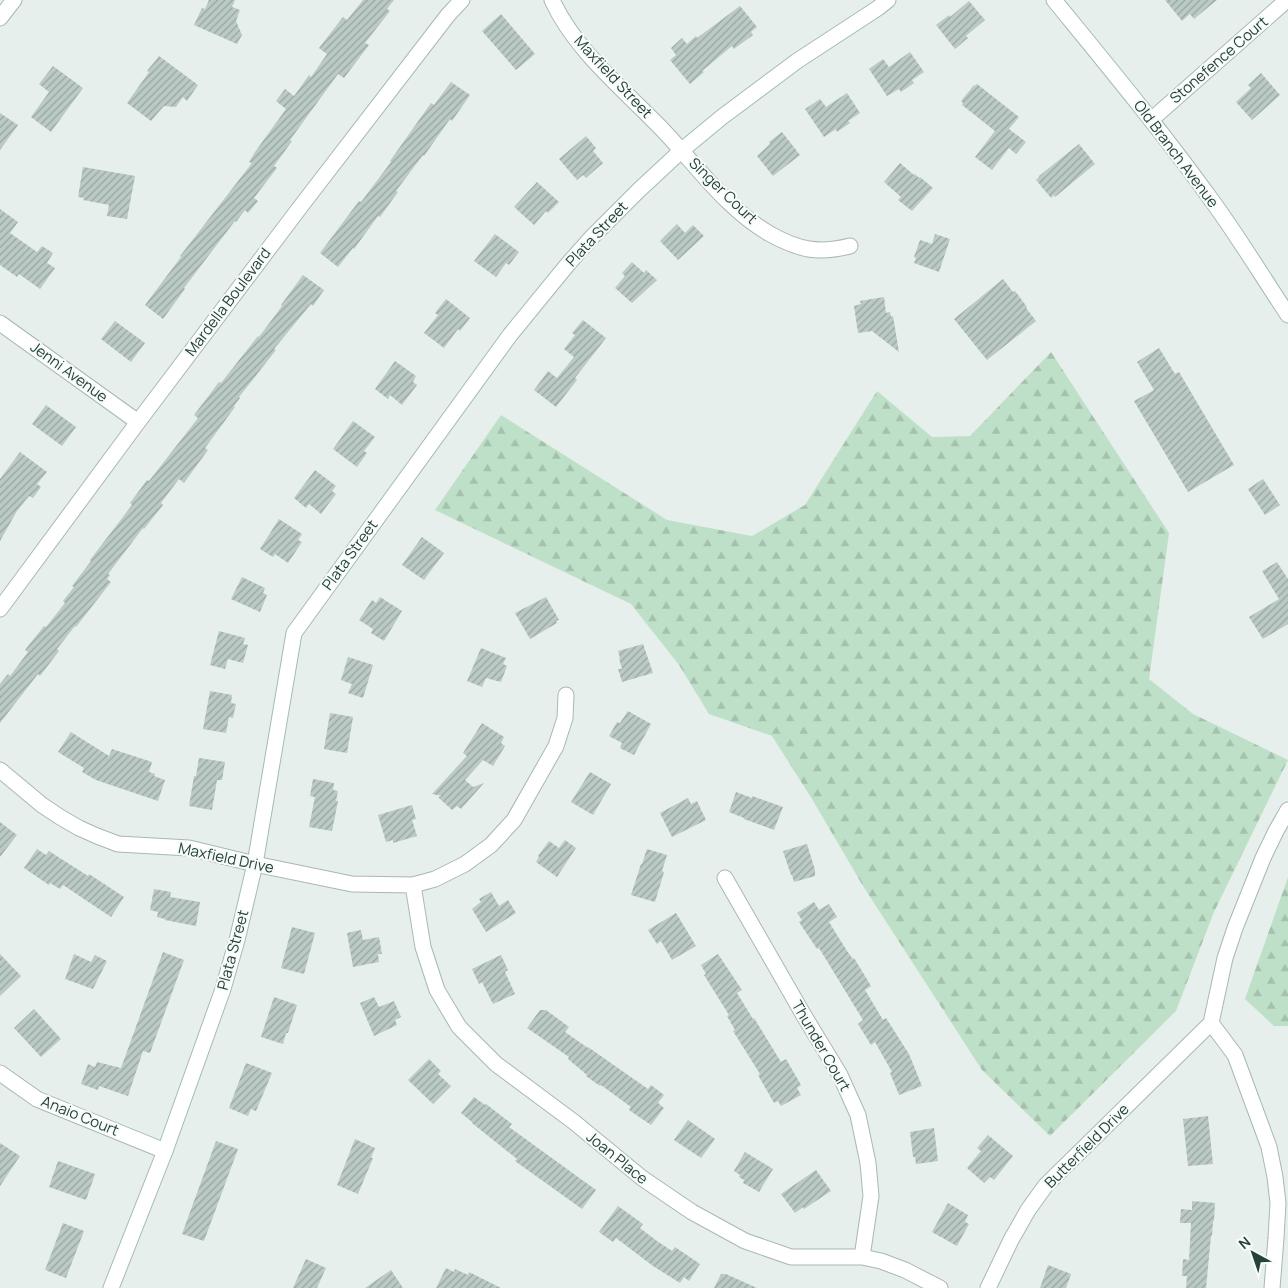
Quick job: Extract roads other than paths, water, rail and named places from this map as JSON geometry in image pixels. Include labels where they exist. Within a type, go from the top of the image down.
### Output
[{"type":"street","points":[[0,18],[14,0]]},
{"type":"street","name":"Mardella Boulevard","points":[[0,609],[138,422],[418,53],[462,0]]},
{"type":"street","name":"Maxfield Street","points":[[552,0],[559,16],[599,66],[682,150]]},
{"type":"street","name":"Plata Street","points":[[111,1288],[165,1151],[223,989],[237,940],[255,864],[294,632],[510,335],[592,237],[682,150],[722,117],[797,61],[888,0]]},
{"type":"street","name":"Old Branch Avenue","points":[[1054,0],[1151,120],[1210,197],[1288,315]]},
{"type":"street","name":"Stonefence Court","points":[[1151,120],[1287,0]]},
{"type":"street","name":"Singer Court","points":[[682,150],[718,191],[738,210],[771,234],[805,249],[818,251],[835,250],[850,246]]},
{"type":"street","name":"Jenni Avenue","points":[[0,323],[138,422]]},
{"type":"street","name":"Maxfield Drive","points":[[0,770],[42,805],[60,817],[79,828],[118,844],[189,848],[352,884],[414,885],[435,879],[465,864],[491,845],[514,820],[556,746],[565,718],[566,695]]},
{"type":"street","points":[[1272,1288],[1278,1203],[1269,1147],[1235,1055],[1211,1023],[1225,958],[1234,928],[1263,858],[1288,810]]},
{"type":"street","name":"Thunder Court","points":[[725,878],[840,1075],[858,1115],[868,1163],[871,1196],[862,1257]]},
{"type":"street","name":"Joan Place","points":[[414,885],[423,947],[437,990],[459,1027],[496,1064],[574,1122],[642,1178],[692,1212],[745,1241],[792,1256],[862,1257],[881,1261],[905,1270],[940,1288]]},
{"type":"street","name":"Butterfield Drive","points":[[988,1288],[1011,1240],[1028,1210],[1046,1185],[1211,1023]]},
{"type":"street","name":"Anaio Court","points":[[0,1074],[37,1099],[165,1151]]}]
